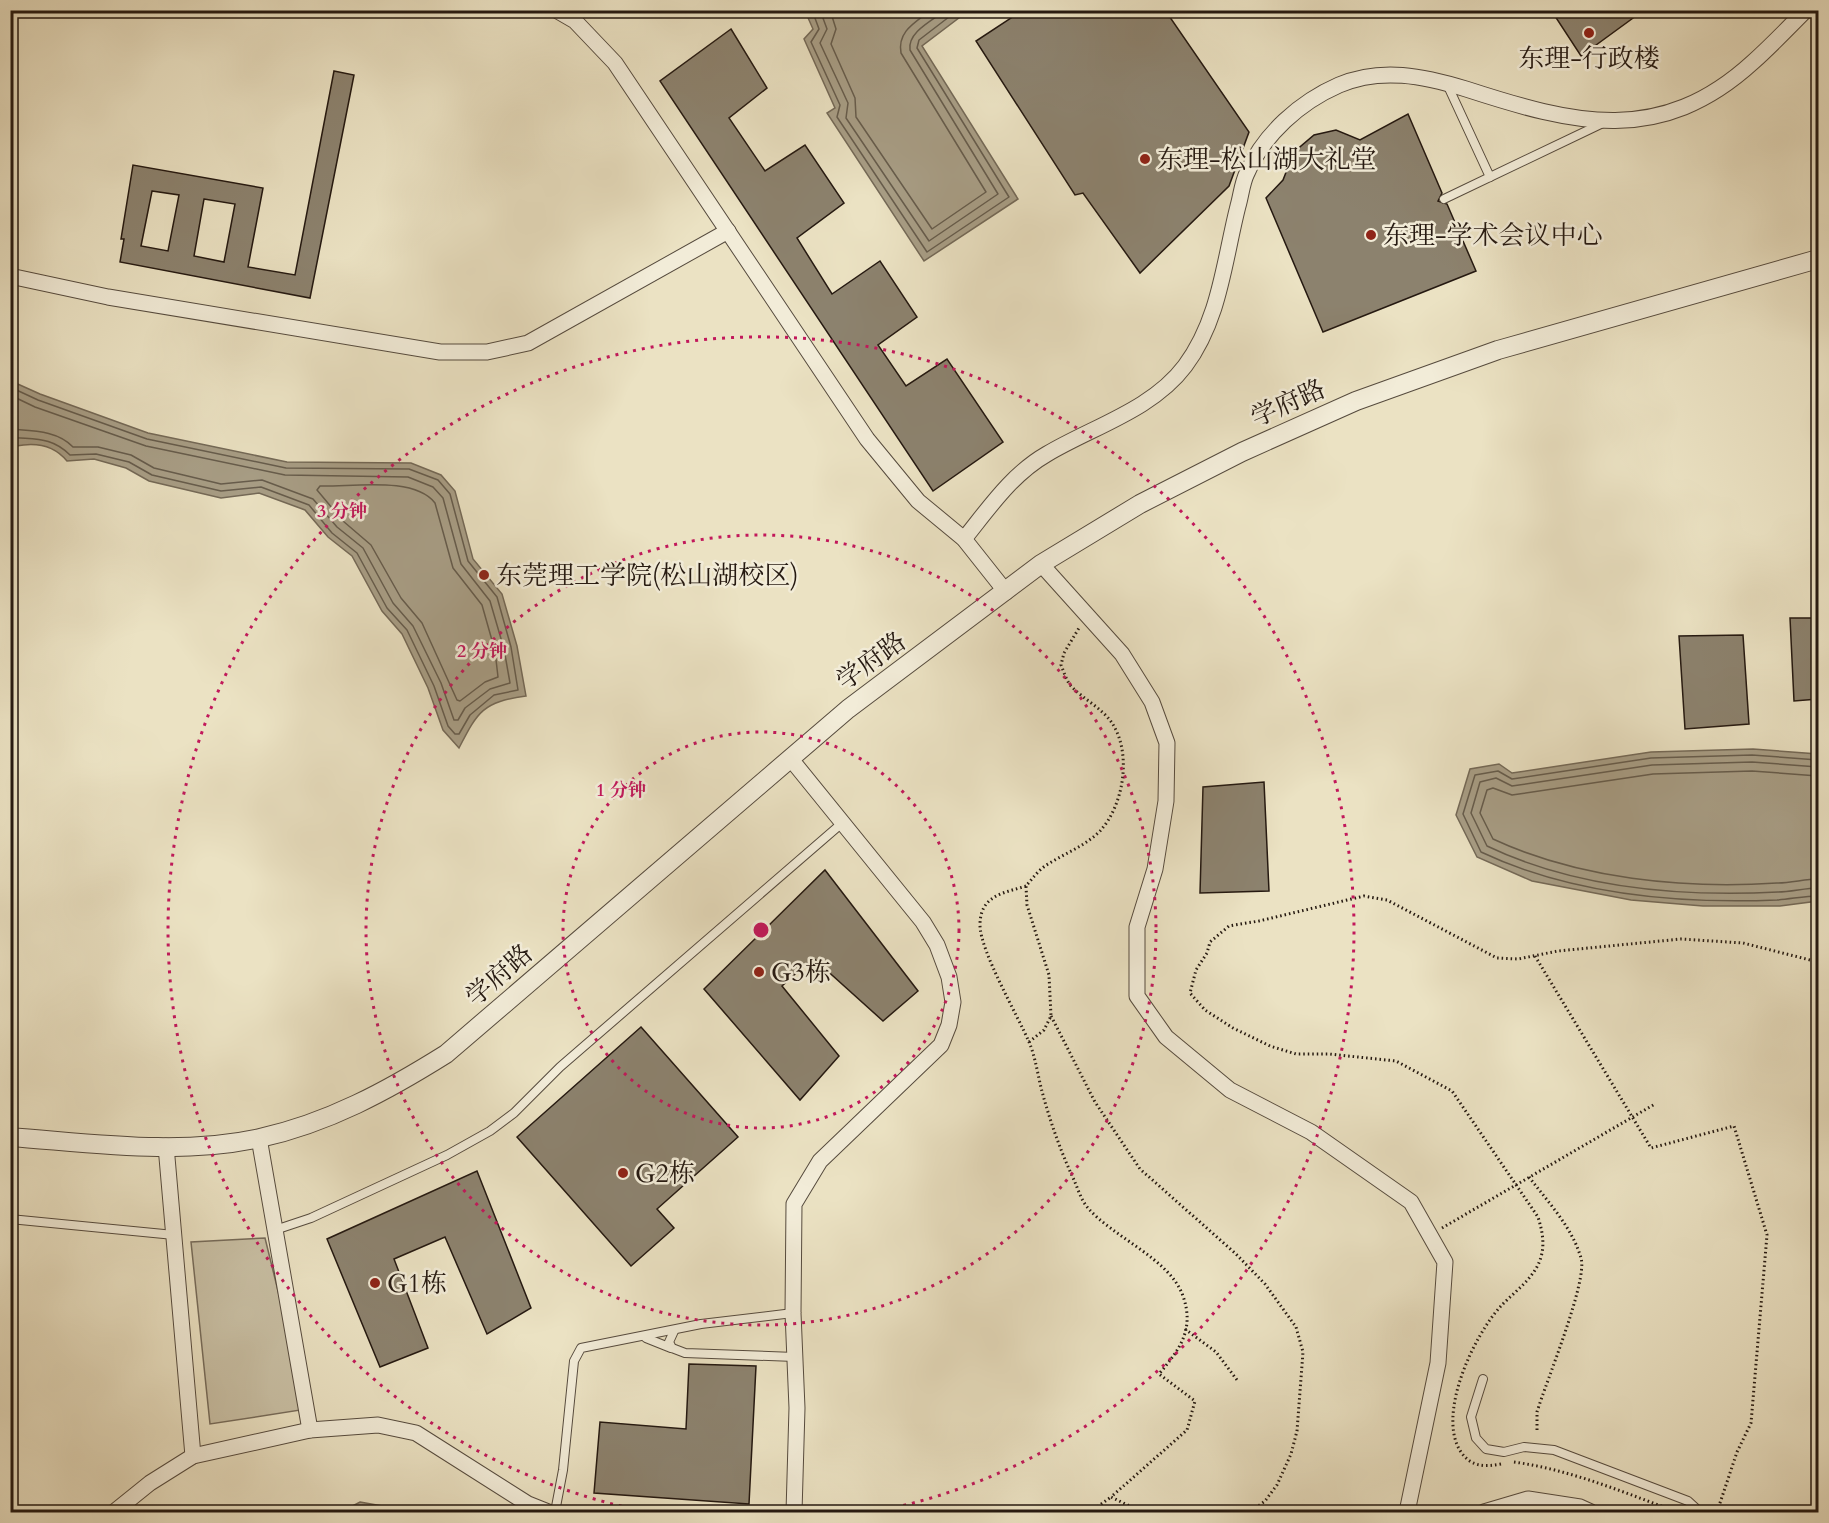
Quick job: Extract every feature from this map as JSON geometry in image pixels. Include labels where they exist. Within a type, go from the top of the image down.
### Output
[{"type":"street","points":[[556,10],[579,16],[615,63],[867,439],[918,501],[964,539],[1006,592]]},
{"type":"street","points":[[964,539],[1007,486],[1045,455],[1157,394],[1184,367],[1207,329],[1222,283],[1247,173],[1274,131],[1306,103],[1340,85],[1374,75],[1407,75],[1446,83],[1565,117],[1607,121],[1657,118],[1704,98],[1751,64],[1806,10]]},
{"type":"street","points":[[10,276],[108,297],[440,352],[487,352],[528,343],[728,231]]},
{"type":"street","name":"学府路","points":[[10,1137],[166,1146],[259,1138],[324,1120],[388,1091],[446,1054],[848,709],[1041,564],[1140,504],[1242,452],[1356,401],[1498,350],[1818,259]]},
{"type":"street","points":[[1041,564],[1122,654],[1152,702],[1167,743],[1166,801],[1155,869],[1137,927],[1137,996],[1166,1038],[1230,1090],[1311,1132],[1411,1202],[1445,1262],[1437,1363],[1407,1512]]},
{"type":"street","points":[[790,758],[841,824],[923,922],[937,945],[949,977],[953,1002],[949,1025],[941,1045],[820,1161],[795,1204],[793,1313],[797,1408],[794,1512]]},
{"type":"street","points":[[259,1138],[310,1430]]},
{"type":"street","points":[[166,1146],[193,1456]]},
{"type":"street","points":[[114,1512],[150,1483],[193,1456],[310,1430],[378,1425],[416,1433],[528,1504],[548,1512]]},
{"type":"street","points":[[1484,1512],[1528,1499],[1580,1507],[1592,1512]]},
{"type":"lane","points":[[1446,83],[1490,177]]},
{"type":"lane","points":[[1444,199],[1607,121]]},
{"type":"lane","points":[[275,1230],[311,1218],[447,1155],[490,1131],[514,1113],[596,1036],[704,945],[758,893],[841,824]]},
{"type":"lane","points":[[10,1219],[174,1235]]},
{"type":"lane","points":[[555,1512],[563,1470],[574,1361],[581,1348],[701,1324],[793,1313]]},
{"type":"lane","points":[[672,1348],[669,1342],[674,1331]]},
{"type":"lane","points":[[640,1336],[656,1340],[685,1353],[795,1357]]},
{"type":"lane","points":[[1483,1379],[1471,1417],[1476,1438],[1486,1449],[1504,1452],[1524,1447],[1554,1450],[1688,1501],[1700,1512]]},
{"type":"path","points":[[1087,616],[1064,653],[1060,666],[1070,684],[1111,721],[1120,738],[1124,756],[1122,780],[1114,807],[1100,831],[1076,850],[1044,867],[1026,886],[993,895],[985,905],[980,926],[989,954],[1029,1042],[1061,1153],[1079,1193],[1087,1207],[1106,1225],[1165,1269],[1177,1283],[1186,1310],[1185,1329],[1180,1350],[1160,1374],[1195,1401],[1187,1430],[1111,1497],[1090,1512]]},
{"type":"path","points":[[1026,886],[1027,905],[1049,975],[1051,1016],[1095,1102],[1140,1169],[1235,1253],[1264,1284],[1296,1328],[1303,1352],[1297,1431],[1291,1454],[1277,1485],[1266,1501],[1250,1512]]},
{"type":"path","points":[[1207,953],[1210,942],[1229,926],[1364,896],[1387,900],[1497,958],[1518,959],[1681,939],[1743,943],[1818,962]]},
{"type":"path","points":[[1535,956],[1651,1148],[1734,1126],[1767,1235],[1751,1423],[1737,1452],[1717,1512]]},
{"type":"path","points":[[1029,1042],[1044,1030],[1051,1016]]},
{"type":"path","points":[[1430,1235],[1655,1104]]},
{"type":"path","points":[[1529,1177],[1565,1223],[1582,1259],[1580,1286],[1537,1412],[1538,1432]]},
{"type":"path","points":[[1185,1329],[1216,1352],[1237,1380]]},
{"type":"path","points":[[1111,1497],[1142,1512]]},
{"type":"shaded area","points":[[265,1238],[307,1409],[210,1424],[191,1242]]},
{"type":"water","points":[[805,11],[968,11],[922,46],[1018,199],[924,261],[827,113],[835,108],[804,39],[813,29]]},
{"type":"water","points":[[11,381],[40,394],[148,433],[287,462],[411,463],[441,475],[455,491],[473,559],[502,594],[517,646],[526,696],[500,701],[484,710],[471,725],[459,748],[443,730],[428,688],[402,634],[382,611],[352,556],[328,537],[305,510],[259,493],[221,498],[149,481],[126,468],[94,459],[67,461],[56,451],[44,446],[31,444],[16,446],[11,441]]},
{"type":"water","points":[[1753,749],[1818,754],[1818,901],[1780,906],[1703,906],[1631,900],[1532,881],[1477,857],[1456,815],[1470,769],[1499,764],[1512,773],[1651,752]]},
{"type":"water","points":[[360,1502],[410,1511],[411,1512],[341,1512]]},
{"type":"building","name":"东理-松山湖大礼堂","points":[[1023,10],[1165,10],[1249,132],[1229,186],[1140,273],[1083,193],[1075,195],[976,41]]},
{"type":"building","name":"东理-行政楼","points":[[1551,10],[1644,10],[1581,56]]},
{"type":"building","points":[[731,29],[767,88],[729,118],[765,171],[805,145],[844,203],[797,238],[832,294],[880,261],[917,317],[878,345],[906,386],[947,359],[1003,442],[933,491],[660,81]]},
{"type":"building","points":[[334,71],[354,75],[310,298],[120,262],[124,239],[121,239],[133,165],[263,188],[248,267],[295,275]],"holes":[[[152,191],[179,195],[168,251],[141,246]],[[204,199],[235,204],[224,262],[194,256]]]},
{"type":"building","name":"东理-学术会议中心","points":[[1408,114],[1442,193],[1438,201],[1447,204],[1476,271],[1323,332],[1266,198],[1283,180],[1294,152],[1314,135],[1336,130],[1360,140]]},
{"type":"building","points":[[1790,618],[1818,618],[1818,699],[1794,701]]},
{"type":"building","points":[[1743,635],[1749,724],[1685,729],[1679,636]]},
{"type":"building","points":[[1264,782],[1269,891],[1200,893],[1203,787]]},
{"type":"building","name":"G3栋","points":[[825,870],[918,991],[883,1021],[813,958],[782,986],[839,1056],[800,1100],[704,989]]},
{"type":"building","name":"G2栋","points":[[641,1027],[738,1137],[657,1209],[674,1228],[631,1266],[517,1137]]},
{"type":"building","name":"G1栋","points":[[477,1171],[531,1308],[487,1334],[445,1237],[394,1259],[428,1348],[380,1367],[327,1239]]},
{"type":"building","points":[[689,1364],[756,1366],[749,1504],[594,1493],[600,1422],[686,1429]]},
{"type":"place","name":"东理-行政楼","points":[[1589,33]]},
{"type":"place","name":"东理-松山湖大礼堂","points":[[1145,159]]},
{"type":"place","name":"东理-学术会议中心","points":[[1371,235]]},
{"type":"place","name":"东莞理工学院(松山湖校区)","points":[[484,575]]},
{"type":"place","name":"G3栋","points":[[759,972]]},
{"type":"place","name":"G2栋","points":[[623,1173]]},
{"type":"place","name":"G1栋","points":[[375,1283]]}]
